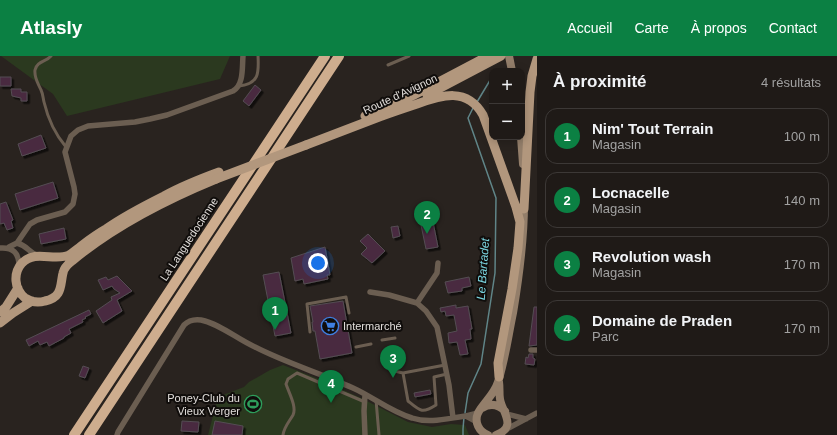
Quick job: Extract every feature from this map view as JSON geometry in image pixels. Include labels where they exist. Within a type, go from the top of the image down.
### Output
[{"type":"highway","name":"La Languedocienne","points":[[74,435],[325,56]]},
{"type":"highway","points":[[89,435],[339,56]]},
{"type":"main road","name":"Route d'Avignon","points":[[305,143],[414,95],[488,56]]},
{"type":"main road","name":"Route d'Avignon","points":[[305,143],[382,116],[424,97],[501,56]]},
{"type":"main road","points":[[509,56],[512,68]]},
{"type":"main road","points":[[484,434],[477,422],[480,411],[494,392],[499,378],[507,347],[520,273],[523,242],[530,92],[532,76],[537,59]]},
{"type":"main road","points":[[382,116],[433,98],[449,95],[459,96],[469,100],[483,115],[520,222],[514,274],[498,363],[500,399],[508,422],[500,434]]},
{"type":"main road","points":[[521,140],[524,209]]},
{"type":"main road","points":[[218,175],[159,204],[118,227],[73,260],[64,270],[62,284],[59,291],[48,301],[32,301],[21,294],[16,277],[20,267],[27,259],[41,256],[60,257],[70,255],[112,225],[148,203],[185,185],[218,175],[305,143]]},
{"type":"main road","points":[[41,256],[54,261],[58,265],[62,276]]},
{"type":"main road","points":[[0,312],[6,307],[18,288]]},
{"type":"main road","points":[[0,323],[32,301]]},
{"type":"main road","points":[[480,411],[485,406],[494,404],[499,406],[506,414]]},
{"type":"street","points":[[0,248],[9,248],[18,243],[30,224],[37,220],[65,212],[73,204],[75,191],[65,157],[66,147],[71,136],[78,130],[88,126],[135,122],[166,115],[230,92],[239,86],[243,56]]},
{"type":"street","points":[[18,243],[26,246],[32,253],[41,256]]},
{"type":"street","points":[[9,248],[17,256],[20,267]]},
{"type":"street","points":[[417,303],[437,273],[438,263]]},
{"type":"street","points":[[370,292],[389,295],[417,303],[426,311],[436,327],[456,417]]},
{"type":"street","points":[[117,435],[184,325],[193,320],[210,323],[265,352],[334,380],[397,412],[418,420],[466,416],[480,411]]},
{"type":"street","points":[[365,435],[366,395]]},
{"type":"street","points":[[500,434],[537,413]]},
{"type":"street","points":[[506,414],[526,419]]},
{"type":"street","points":[[466,416],[477,422]]},
{"type":"lane","points":[[51,56],[40,62],[35,69],[35,79],[42,91],[44,103],[57,135],[66,147]]},
{"type":"lane","points":[[239,86],[245,85],[254,80],[259,74],[258,56]]},
{"type":"lane","points":[[388,65],[409,56]]},
{"type":"lane","points":[[310,332],[307,304],[346,297],[349,313]]},
{"type":"lane","points":[[382,340],[396,338]]},
{"type":"lane","points":[[356,347],[372,344]]},
{"type":"lane","points":[[390,370],[403,373],[445,365]]},
{"type":"lane","points":[[403,373],[408,401],[419,410],[427,410],[436,405],[434,377],[447,374]]},
{"type":"lane","points":[[283,435],[284,429],[294,411],[286,384],[291,376],[297,374],[365,402]]},
{"type":"lane","points":[[376,400],[379,435]]},
{"type":"green space","points":[[1,56],[230,56],[220,79],[67,116],[53,94]]},
{"type":"green space","points":[[283,365],[361,398],[408,422],[432,427],[451,424],[465,425],[469,435],[208,435],[217,400],[223,395],[244,387],[249,382],[270,370]]},
{"type":"building","points":[[0,77],[11,77],[11,86],[0,86]]},
{"type":"building","points":[[255,85],[261,90],[249,106],[243,101]]},
{"type":"building","points":[[11,89],[21,89],[21,92],[27,92],[27,101],[21,101],[21,98],[12,96]]},
{"type":"building","points":[[41,135],[46,148],[22,156],[18,144]]},
{"type":"building","points":[[53,182],[58,198],[20,210],[15,194]]},
{"type":"building","points":[[6,202],[13,220],[11,221],[13,228],[7,230],[4,223],[0,224],[0,204]]},
{"type":"building","points":[[433,222],[438,247],[426,249],[421,225]]},
{"type":"building","points":[[398,226],[400,236],[393,238],[391,227]]},
{"type":"building","points":[[64,228],[66,239],[41,244],[39,234]]},
{"type":"building","points":[[368,234],[385,251],[372,263],[361,254],[367,248],[360,241]]},
{"type":"building","points":[[325,247],[330,275],[327,275],[328,279],[304,284],[303,279],[295,281],[291,258]]},
{"type":"building","points":[[279,272],[291,333],[275,336],[263,275]]},
{"type":"building","points":[[117,276],[132,291],[117,300],[122,311],[103,323],[96,311],[112,300],[111,297],[120,293],[112,286],[103,290],[98,280],[106,277],[108,280]]},
{"type":"building","points":[[469,277],[471,286],[462,288],[462,291],[448,293],[445,282]]},
{"type":"building","name":"Intermarché","points":[[343,301],[352,353],[320,359],[315,331],[313,331],[310,306]]},
{"type":"building","points":[[456,305],[456,308],[468,306],[472,329],[470,329],[471,339],[465,340],[468,354],[460,355],[457,342],[449,343],[448,333],[457,331],[454,315],[446,316],[445,311],[441,312],[440,308]]},
{"type":"building","points":[[534,307],[537,307],[537,345],[529,346]]},
{"type":"building","points":[[89,310],[91,314],[82,320],[83,322],[69,329],[71,333],[64,338],[49,346],[47,342],[40,345],[38,341],[29,346],[26,340]]},
{"type":"building","points":[[529,354],[533,354],[533,358],[535,359],[534,365],[525,364],[526,357],[528,358]]},
{"type":"building","points":[[83,366],[89,368],[85,378],[79,376]]},
{"type":"building","points":[[430,390],[431,394],[415,397],[414,393]]},
{"type":"building","points":[[182,421],[199,422],[198,432],[181,431]]},
{"type":"building","points":[[215,421],[243,426],[242,435],[212,435]]},
{"type":"waterway","name":"Le Bartadet","points":[[477,102],[489,82]]},
{"type":"waterway","name":"Le Bartadet","points":[[465,413],[468,393],[481,364],[495,273],[496,198],[468,118],[473,108]]},
{"type":"waterway","name":"Le Bartadet","points":[[463,435],[464,417]]},
{"type":"place","name":"Locnacelle","points":[[427,234]]},
{"type":"place","name":"Intermarché","points":[[330,326]]},
{"type":"place","name":"Nim' Tout Terrain","points":[[275,330]]},
{"type":"place","name":"Revolution wash","points":[[393,378]]},
{"type":"place","name":"Domaine de Praden","points":[[331,403]]},
{"type":"place","name":"Poney-Club du Vieux Verger","points":[[253,404]]}]
